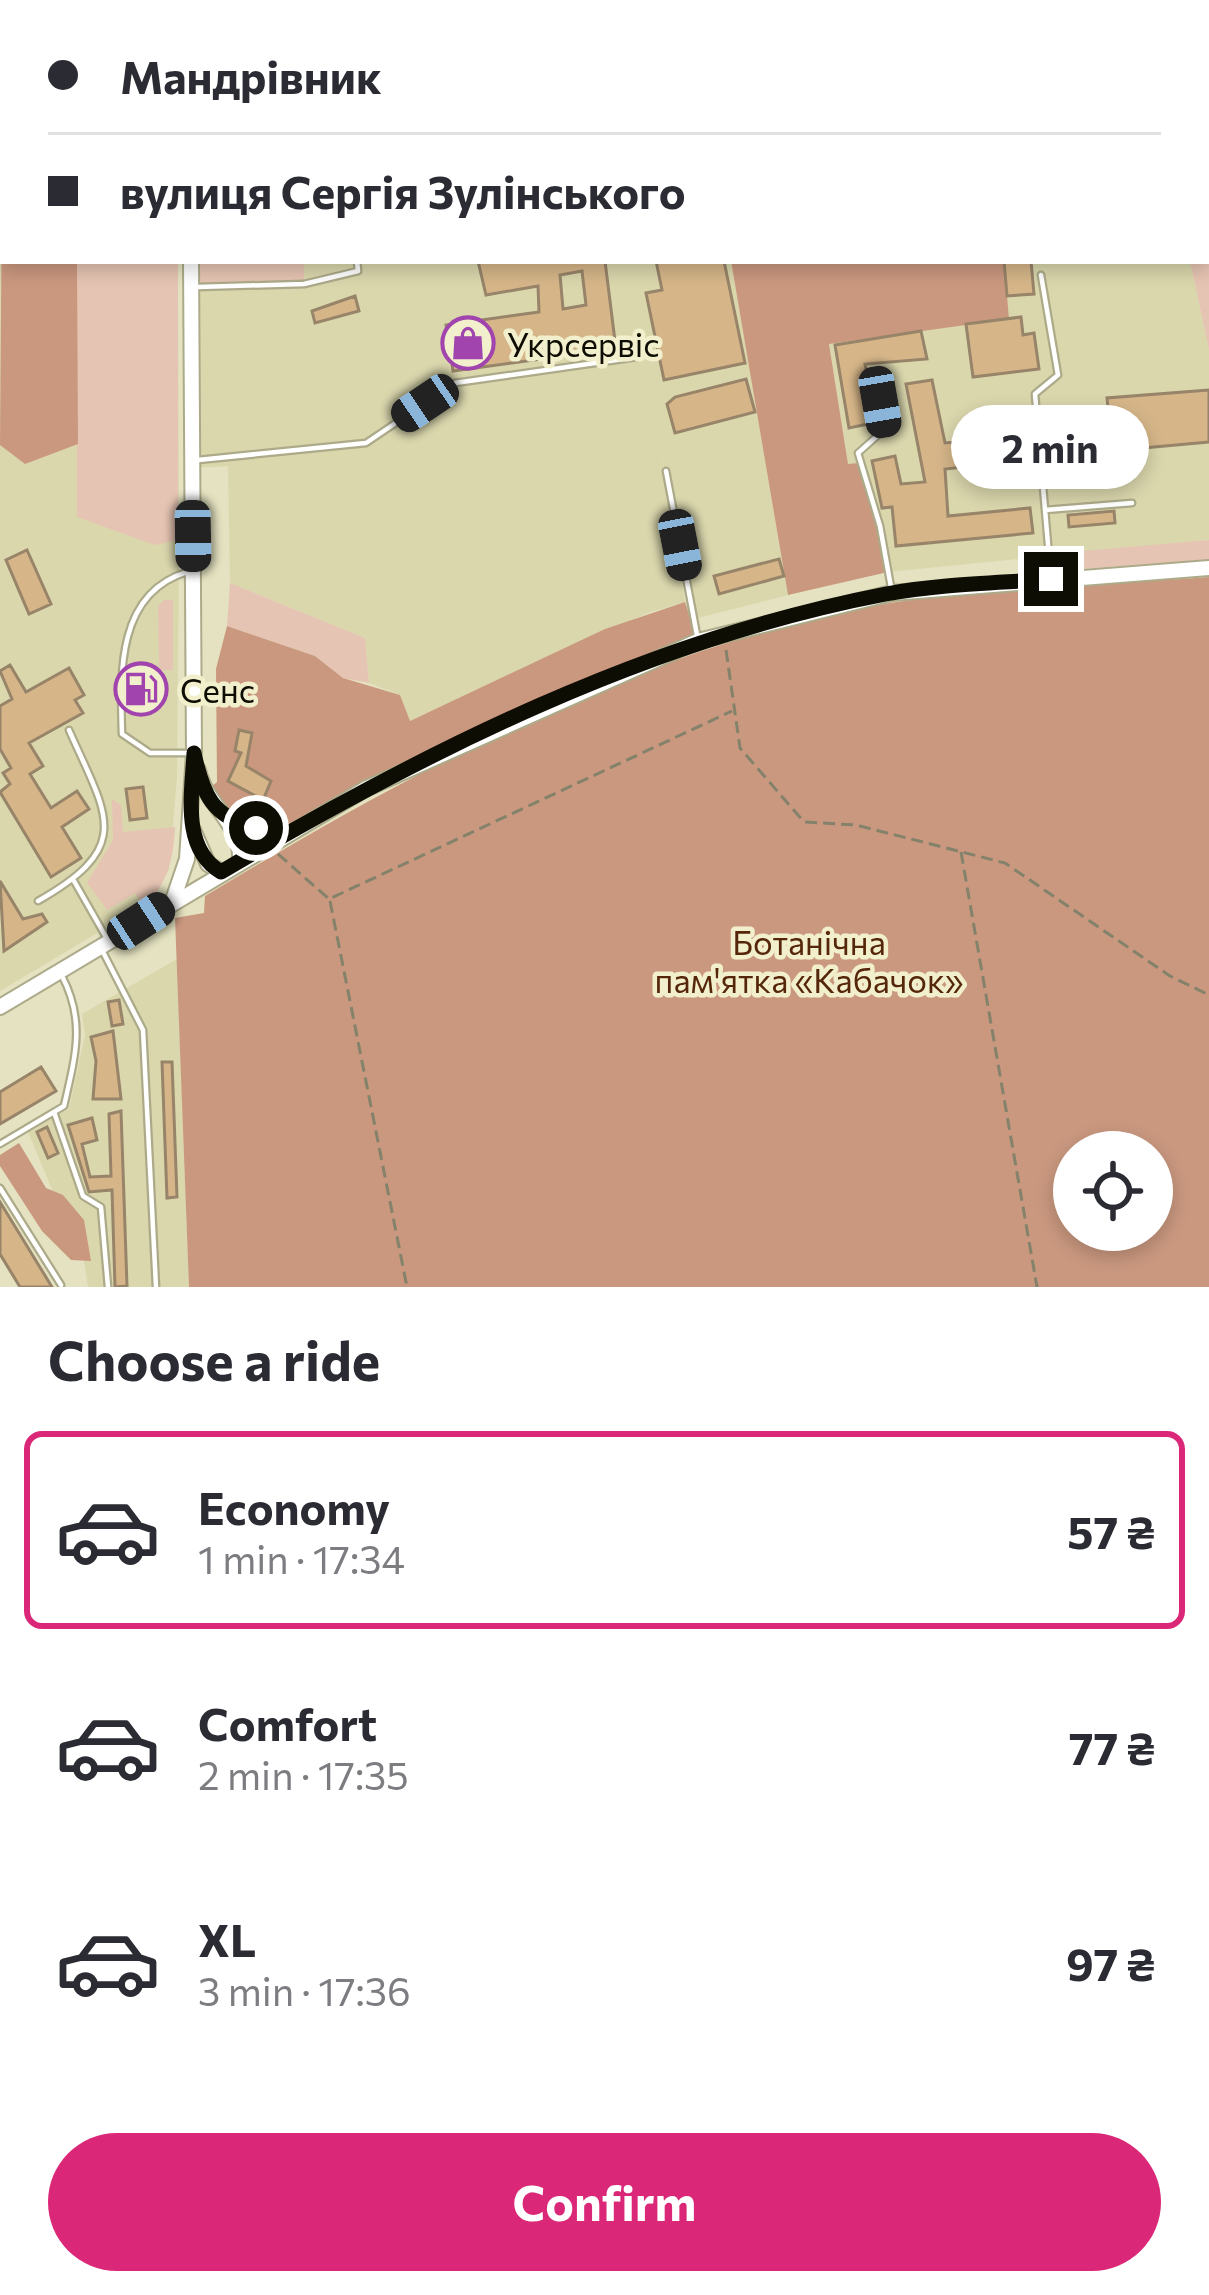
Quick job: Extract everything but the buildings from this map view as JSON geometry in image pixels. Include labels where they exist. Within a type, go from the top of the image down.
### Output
[{"type":"street","points":[[173,900],[192,825],[191,264]]},
{"type":"street","points":[[0,1007],[240,860],[398,773],[698,641],[892,593],[1209,568]]},
{"type":"street","points":[[194,753],[207,799],[238,836],[240,860]]},
{"type":"street","points":[[229,822],[285,836]]},
{"type":"street","points":[[192,825],[200,852],[221,872]]},
{"type":"lane","points":[[191,287],[304,284],[358,271],[358,264]]},
{"type":"lane","points":[[1041,275],[1058,375],[1035,394],[1051,579]]},
{"type":"lane","points":[[192,461],[366,443],[455,383],[637,357]]},
{"type":"lane","points":[[875,375],[885,430],[858,454],[880,526],[892,593]]},
{"type":"lane","points":[[666,472],[698,641]]},
{"type":"lane","points":[[1046,510],[1132,503]]},
{"type":"lane","points":[[193,570],[165,579],[140,599],[120,669],[122,734],[150,753],[194,753]]},
{"type":"lane","points":[[38,902],[74,881],[102,847],[107,829],[69,730]]},
{"type":"lane","points":[[74,881],[143,1030],[156,1287]]},
{"type":"lane","points":[[0,1144],[64,1106],[80,1034],[75,1002],[59,971]]},
{"type":"lane","points":[[54,1112],[82,1196],[101,1207],[108,1287]]},
{"type":"lane","points":[[0,1188],[61,1285]]},
{"type":"path","points":[[723,634],[740,748],[804,822],[856,825],[1005,863],[1170,976],[1209,995]]},
{"type":"path","points":[[329,899],[735,710]]},
{"type":"path","points":[[268,845],[329,899],[407,1287]]},
{"type":"path","points":[[961,852],[1037,1287]]},
{"type":"shaded area","points":[[0,264],[178,264],[177,778],[169,870],[151,901],[0,991]]},
{"type":"shaded area","points":[[77,264],[178,264],[178,540],[155,545],[77,517]]},
{"type":"shaded area","points":[[191,264],[304,264],[304,284],[191,287]]},
{"type":"shaded area","points":[[304,264],[732,264],[788,595],[694,619],[661,453],[685,602],[650,612],[409,721],[400,695],[369,683],[365,638],[230,583],[228,466],[192,468],[191,287],[304,283]]},
{"type":"shaded area","points":[[1004,264],[1191,264],[1209,350],[1209,540],[888,572],[858,463],[848,465],[829,343],[1008,319]]},
{"type":"shaded area","points":[[1191,264],[1209,264],[1209,350]]},
{"type":"shaded area","points":[[1209,540],[1209,560],[1050,571],[1048,554]]},
{"type":"shaded area","points":[[230,583],[365,638],[369,683],[343,678],[315,656],[227,626]]},
{"type":"shaded area","points":[[173,600],[173,670],[159,670],[158,606]]},
{"type":"shaded area","points":[[112,799],[121,805],[123,832],[175,827],[168,871],[143,906],[135,893],[107,910],[87,883],[113,840]]},
{"type":"shaded area","points":[[177,959],[189,1287],[88,1287],[79,1225],[54,1194],[28,1132],[69,1109],[85,1035],[82,1014]]},
{"type":"green space","points":[[1,264],[77,264],[78,444],[25,464],[0,445]]},
{"type":"green space","points":[[732,264],[1004,264],[1009,319],[829,344],[848,464],[859,463],[888,572],[788,595]]},
{"type":"green space","name":"Ботанічна пам'ятка «Кабачок»","points":[[1209,577],[1209,1287],[189,1287],[175,918],[204,913],[205,896],[366,803],[534,718],[621,681],[799,622],[928,597]]},
{"type":"green space","points":[[685,602],[698,641],[398,773],[285,836],[229,822],[210,788],[217,782],[216,669],[227,626],[315,656],[343,678],[400,695],[410,721],[605,629]]},
{"type":"green space","points":[[19,1143],[46,1188],[63,1195],[84,1220],[91,1261],[71,1260],[42,1231],[0,1166],[0,1155]]},
{"type":"place","name":"Укрсервіс","points":[[468,343]]},
{"type":"place","name":"Сенс","points":[[141,689]]},
{"type":"route","points":[[256,828],[229,822],[216,811],[201,784],[194,753],[192,825],[200,852],[221,872],[364,789],[698,641],[892,593],[1051,579]]}]
